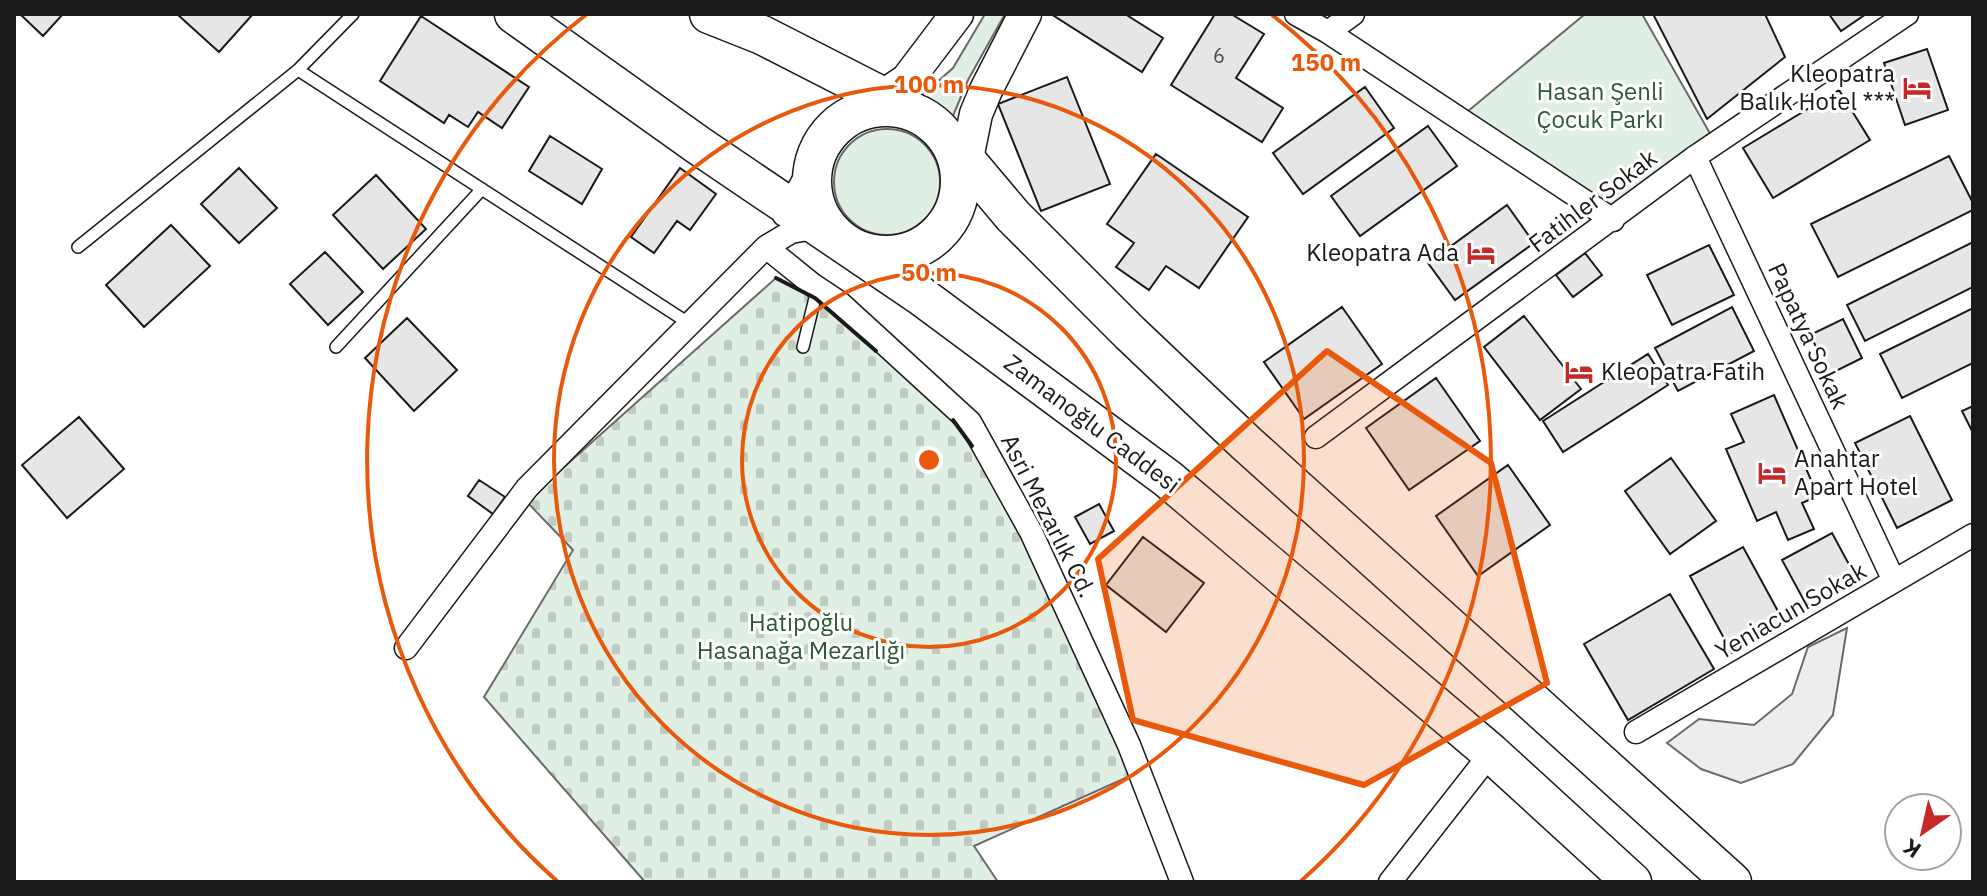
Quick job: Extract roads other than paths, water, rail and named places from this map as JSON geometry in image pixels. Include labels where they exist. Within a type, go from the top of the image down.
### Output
[{"type":"highway","name":"Zamanoğlu Caddesi","points":[[514,14],[698,145],[921,296],[1168,479],[1491,753],[1632,882]]},
{"type":"highway","points":[[709,14],[762,35],[885,106],[932,122],[959,163],[1130,333],[1246,443],[1732,882]]},
{"type":"highway","points":[[819,226],[829,230],[817,209],[812,185],[814,161],[824,139],[841,121],[885,106]]},
{"type":"highway","points":[[819,226],[872,255],[896,256],[921,248],[941,233],[955,212],[959,163]]},
{"type":"main road","points":[[885,106],[957,14]]},
{"type":"main road","points":[[959,163],[986,90],[1025,14]]},
{"type":"street","points":[[1296,14],[1613,220]]},
{"type":"street","points":[[1328,32],[1353,14]]},
{"type":"street","name":"Fatihler Sokak","points":[[1316,437],[1695,157],[1907,14]]},
{"type":"street","name":"Papatya Sokak","points":[[1695,157],[1894,581]]},
{"type":"street","points":[[814,161],[819,226]]},
{"type":"street","points":[[766,247],[819,226]]},
{"type":"street","points":[[406,648],[527,488],[766,247],[791,232],[819,226]]},
{"type":"street","name":"Asri Mezarlık Cd.","points":[[766,247],[840,303],[970,422],[1031,532],[1129,745],[1182,882]]},
{"type":"street","name":"Yeniacun Sokak","points":[[1636,732],[1973,535]]},
{"type":"street","points":[[1390,882],[1491,753]]},
{"type":"lane","points":[[78,247],[298,70],[353,14]]},
{"type":"lane","points":[[298,70],[690,324]]},
{"type":"lane","points":[[336,347],[482,189]]},
{"type":"lane","points":[[803,347],[815,298],[813,285]]},
{"type":"place","name":"Kleopatra Balık Hotel ***","points":[[1917,88]]},
{"type":"place","name":"Kleopatra Ada","points":[[1481,253]]},
{"type":"place","name":"Kleopatra Fatih","points":[[1579,372]]},
{"type":"place","name":"Anahtar Apart Hotel","points":[[1772,473]]},
{"type":"park label","name":"Hasan Şenli Çocuk Parkı","points":[[1600,106]]},
{"type":"park label","name":"Hatipoğlu Hasanağa Mezarlığı","points":[[801,637]]}]
